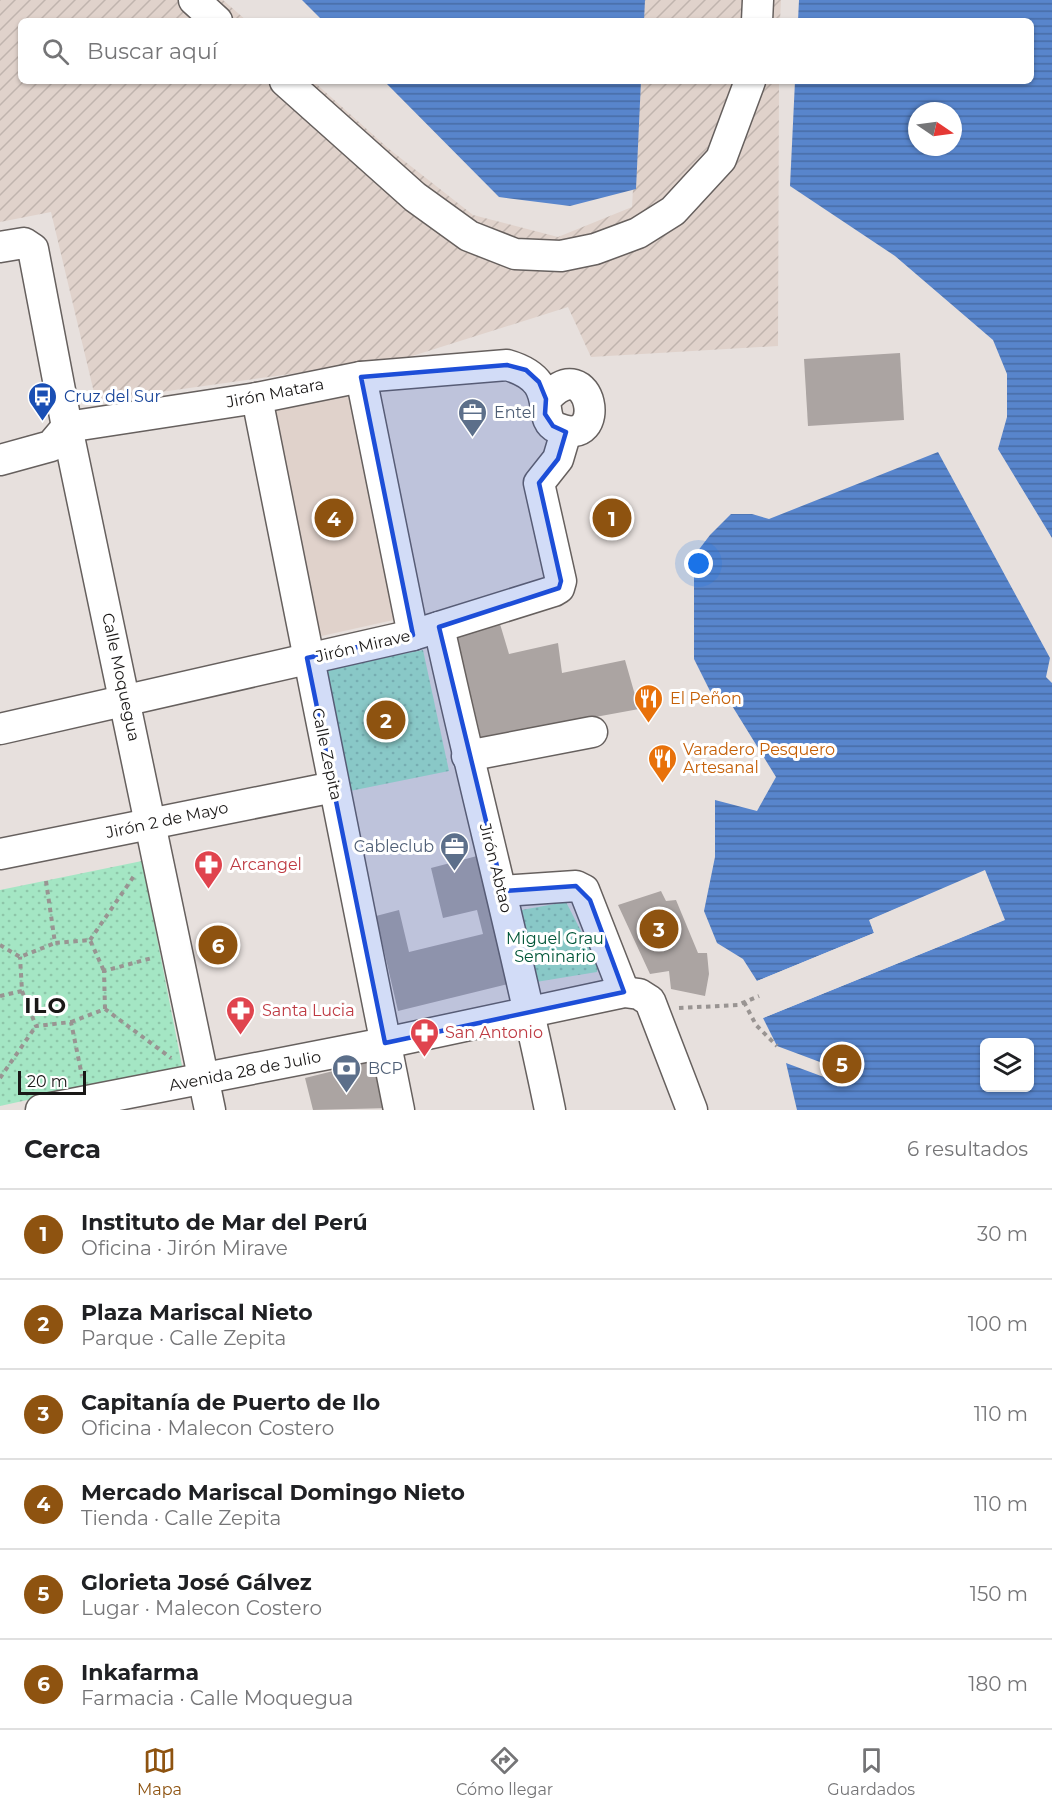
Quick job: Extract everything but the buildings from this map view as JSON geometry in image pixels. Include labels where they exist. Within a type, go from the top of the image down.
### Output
[{"type":"street","points":[[194,0],[214,18]]},
{"type":"street","points":[[757,18],[758,0]]},
{"type":"street","points":[[288,84],[415,197],[469,236],[514,254],[561,256],[595,249],[638,233],[673,211],[721,159],[749,84]]},
{"type":"street","name":"Calle Moquegua","points":[[0,247],[24,243],[30,244],[33,249],[67,427],[126,700],[210,1110]]},
{"type":"street","name":"Jirón Matara","points":[[67,427],[257,398],[361,377],[507,365],[526,370],[539,382],[546,399]]},
{"type":"street","name":"Jirón Abtao","points":[[361,377],[426,631],[467,756],[503,891],[550,1110]]},
{"type":"street","points":[[570,384],[584,390],[591,402],[590,417],[581,428],[566,432],[553,426],[545,414],[546,399],[556,388],[570,384]]},
{"type":"street","name":"Calle Zepita","points":[[257,398],[307,658],[399,1110]]},
{"type":"street","points":[[0,460],[51,446],[67,427]]},
{"type":"street","name":"Jirón Mirave","points":[[0,729],[426,631],[559,588],[561,581],[539,483],[558,459],[566,432]]},
{"type":"street","points":[[467,756],[592,732]]},
{"type":"street","name":"Jirón 2 de Mayo","points":[[0,854],[334,787]]},
{"type":"street","points":[[503,891],[576,886],[584,890],[590,900],[624,992],[639,994],[651,1001],[692,1110]]},
{"type":"street","name":"Avenida 28 de Julio","points":[[40,1110],[385,1043],[624,992]]},
{"type":"path","points":[[90,940],[137,872]]},
{"type":"path","points":[[46,881],[55,943]]},
{"type":"path","points":[[20,957],[55,943],[90,940]]},
{"type":"path","points":[[90,940],[104,972],[105,1008]]},
{"type":"path","points":[[0,945],[20,957]]},
{"type":"path","points":[[104,972],[161,956]]},
{"type":"path","points":[[20,957],[22,991],[36,1026]]},
{"type":"path","points":[[0,996],[22,991]]},
{"type":"path","points":[[654,1010],[738,1005],[759,996]]},
{"type":"path","points":[[744,1002],[756,1025],[777,1046]]},
{"type":"path","points":[[0,1078],[36,1026],[71,1022],[105,1008]]},
{"type":"path","points":[[105,1008],[174,1060]]},
{"type":"path","points":[[71,1022],[85,1088]]},
{"type":"highlighted area","points":[[507,365],[526,370],[539,382],[546,399],[545,414],[553,426],[566,432],[558,459],[539,483],[561,581],[559,588],[439,627],[503,891],[576,886],[590,900],[624,992],[385,1043],[307,658],[413,635],[361,377]]},
{"type":"shaded area","points":[[0,0],[223,0],[244,18],[18,18],[18,84],[316,84],[389,149],[473,215],[558,237],[632,207],[639,84],[779,84],[778,346],[591,357],[568,307],[406,358],[96,401],[51,212],[0,222]]},
{"type":"shaded area","points":[[643,0],[781,0],[780,18],[642,18]]},
{"type":"shaded area","points":[[340,393],[350,399],[398,619],[317,637],[271,417],[277,405]]},
{"type":"green space","points":[[423,650],[449,771],[350,791],[323,669]]},
{"type":"green space","points":[[142,861],[182,1066],[0,1106],[0,890]]},
{"type":"green space","name":"Miguel Grau Seminario","points":[[566,902],[598,964],[597,972],[536,982],[516,911]]},
{"type":"water","points":[[302,0],[645,0],[644,18],[320,18]]},
{"type":"water","points":[[799,0],[1052,0],[1052,538],[998,449],[1007,417],[1007,374],[993,340],[895,256],[790,186],[795,84],[1034,84],[1034,18],[798,18]]},
{"type":"water","points":[[387,84],[641,84],[636,189],[570,206],[499,197]]},
{"type":"water","points":[[938,452],[1050,658],[1046,677],[1052,683],[1052,1110],[797,1110],[786,1063],[840,1083],[854,1079],[859,1059],[847,1048],[834,1051],[828,1065],[777,1046],[763,1018],[1004,920],[985,871],[870,920],[874,933],[757,981],[743,959],[717,943],[704,911],[715,857],[715,800],[757,811],[776,777],[726,696],[714,699],[694,659],[694,556],[710,535],[731,514],[752,514],[769,519]]},
{"type":"pier","points":[[985,870],[1005,920],[763,1018],[762,1015],[1001,918],[983,874],[873,922],[876,935],[757,984],[757,981],[874,933],[869,920]]},
{"type":"place","name":"Cruz del Sur","points":[[43,422]]},
{"type":"place","name":"Entel","points":[[473,438]]},
{"type":"place","name":"Mercado Mariscal Domingo Nieto","points":[[334,518]]},
{"type":"place","name":"Instituto de Mar del Perú","points":[[612,518]]},
{"type":"place","name":"Plaza Mariscal Nieto","points":[[386,720]]},
{"type":"place","name":"El Peñon","points":[[649,724]]},
{"type":"place","name":"Varadero Pesquero Artesanal","points":[[662,784]]},
{"type":"place","name":"Cableclub","points":[[455,872]]},
{"type":"place","name":"Arcangel","points":[[209,890]]},
{"type":"place","name":"Capitanía de Puerto de Ilo","points":[[659,929]]},
{"type":"place","name":"Inkafarma","points":[[218,945]]},
{"type":"place","name":"Santa Lucia","points":[[241,1036]]},
{"type":"place","name":"San Antonio","points":[[424,1058]]},
{"type":"place","name":"Glorieta José Gálvez","points":[[842,1064]]},
{"type":"place","name":"BCP","points":[[347,1094]]},
{"type":"district","name":"ILO","points":[[46,1005]]}]
